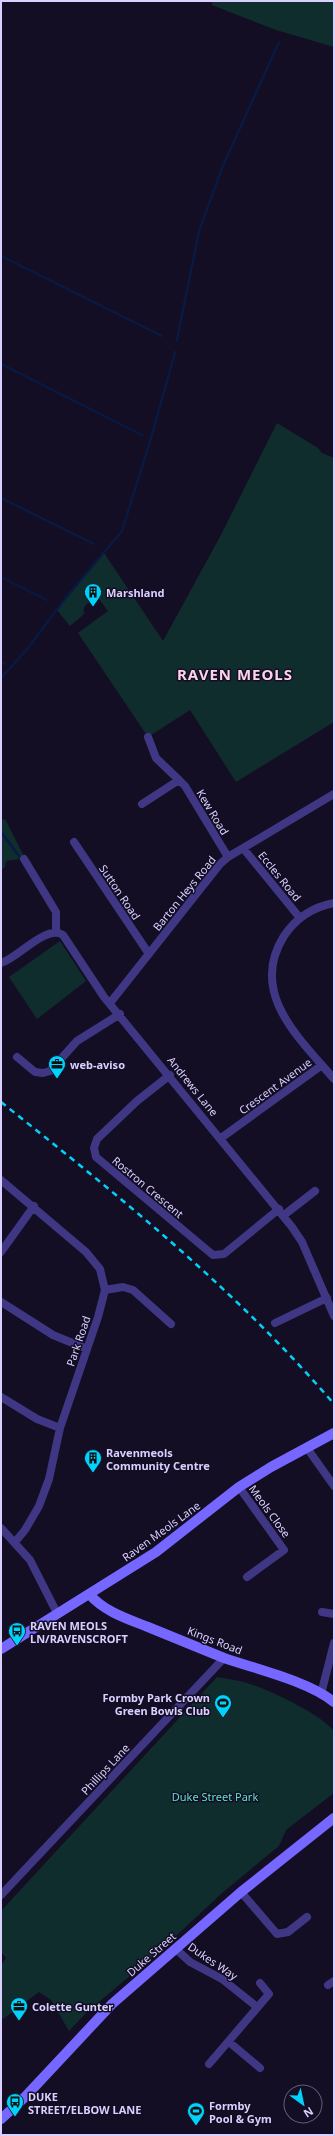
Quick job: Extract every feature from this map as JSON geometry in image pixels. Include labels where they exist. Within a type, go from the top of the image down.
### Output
[{"type":"street","name":"Kew Road","points":[[148,738],[156,758],[185,786],[228,858]]},
{"type":"street","points":[[142,804],[178,780]]},
{"type":"street","name":"Barton Heys Road","points":[[110,1003],[213,871],[228,858],[334,794]]},
{"type":"street","name":"Sutton Road","points":[[74,842],[149,954]]},
{"type":"street","name":"Eccles Road","points":[[244,848],[300,918]]},
{"type":"street","points":[[1,963],[46,934],[56,932],[56,912],[24,859]]},
{"type":"street","points":[[334,903],[317,908],[300,918],[287,932],[278,949],[273,967],[273,986],[277,1005],[283,1016],[334,1079]]},
{"type":"street","name":"Andrews Lane","points":[[56,932],[63,935],[91,978],[110,1003],[281,1212],[302,1242],[334,1316]]},
{"type":"street","points":[[17,1057],[35,1072],[43,1073],[50,1071],[77,1041],[120,1014]]},
{"type":"street","name":"Crescent Avenue","points":[[221,1138],[322,1065]]},
{"type":"street","name":"Rostron Crescent","points":[[170,1075],[137,1101],[97,1139],[94,1148],[96,1157],[213,1255],[220,1255],[227,1252],[281,1212]]},
{"type":"street","points":[[1,1180],[34,1206],[86,1252],[100,1269],[105,1290],[123,1287],[133,1290],[171,1324]]},
{"type":"street","points":[[281,1212],[315,1191]]},
{"type":"street","points":[[1,1252],[34,1206]]},
{"type":"street","name":"Park Road","points":[[15,1542],[25,1530],[39,1506],[49,1479],[60,1428],[105,1290]]},
{"type":"street","points":[[275,1323],[327,1298]]},
{"type":"street","points":[[1,1302],[53,1334],[87,1349]]},
{"type":"street","points":[[1,1397],[37,1419],[60,1428]]},
{"type":"street","name":"Raven Meols Lane","points":[[1,1649],[57,1613],[90,1595],[156,1552],[239,1487],[271,1467],[334,1433]]},
{"type":"street","points":[[307,1448],[334,1486]]},
{"type":"street","name":"Meols Close","points":[[239,1487],[284,1550],[247,1577]]},
{"type":"street","points":[[1,1528],[30,1560],[57,1613]]},
{"type":"street","name":"Kings Road","points":[[90,1595],[104,1607],[224,1658],[273,1674],[321,1694],[334,1702]]},
{"type":"street","points":[[322,1612],[334,1614]]},
{"type":"street","points":[[321,1694],[334,1643]]},
{"type":"street","name":"Phillips Lane","points":[[1,1895],[224,1658]]},
{"type":"street","name":"Duke Street","points":[[1,2119],[26,2097],[112,2004],[241,1892],[333,1818]]},
{"type":"street","points":[[241,1892],[277,1934],[288,1932],[307,1918]]},
{"type":"street","name":"Dukes Way","points":[[176,1949],[190,1962],[222,1978],[257,2007]]},
{"type":"street","points":[[209,2064],[269,1994],[260,1983]]},
{"type":"street","points":[[229,2042],[260,2068]]},
{"type":"green space","points":[[212,1],[334,1],[334,47],[276,30],[212,5]]},
{"type":"green space","points":[[277,423],[318,448],[322,453],[334,458],[334,722],[236,782],[190,710],[148,737],[78,633],[108,611],[98,598],[85,606],[84,614],[70,626],[57,610],[104,553],[163,641],[222,533]]},
{"type":"green space","points":[[5,819],[25,858],[6,861],[5,867],[1,870],[1,820]]},
{"type":"green space","points":[[60,941],[86,981],[37,1019],[9,977]]},
{"type":"green space","name":"Duke Street Park","points":[[217,1677],[247,1683],[268,1691],[294,1703],[327,1724],[334,1731],[334,1793],[286,1830],[279,1846],[222,1893],[163,1948],[87,2012],[69,2031],[51,2000],[39,1992],[3,2019],[1,2017],[1,1965],[6,1958],[1,1952],[1,1911]]},
{"type":"waterway","points":[[177,340],[199,231],[222,168],[279,42]]},
{"type":"waterway","points":[[1,256],[162,336]]},
{"type":"waterway","points":[[1,678],[28,648],[67,596],[122,531],[152,435],[175,352]]},
{"type":"waterway","points":[[1,364],[142,435]]},
{"type":"waterway","points":[[1,498],[94,544]]},
{"type":"waterway","points":[[1,577],[47,600]]},
{"type":"waterway","points":[[1,832],[22,860]]},
{"type":"railway","points":[[1,1102],[175,1245],[257,1322],[334,1404]]},
{"type":"place","name":"Marshland","points":[[93,607]]},
{"type":"place","name":"web-aviso","points":[[57,1079]]},
{"type":"place","name":"Ravenmeols Community Centre","points":[[93,1473]]},
{"type":"place","name":"RAVEN MEOLS LN/RAVENSCROFT","points":[[17,1646]]},
{"type":"place","name":"Formby Park Crown Green Bowls Club","points":[[223,1718]]},
{"type":"place","name":"Colette Gunter","points":[[19,2021]]},
{"type":"place","name":"DUKE STREET/ELBOW LANE","points":[[15,2117]]},
{"type":"place","name":"Formby Pool & Gym","points":[[196,2126]]},
{"type":"district","name":"RAVEN MEOLS","points":[[235,674]]}]
